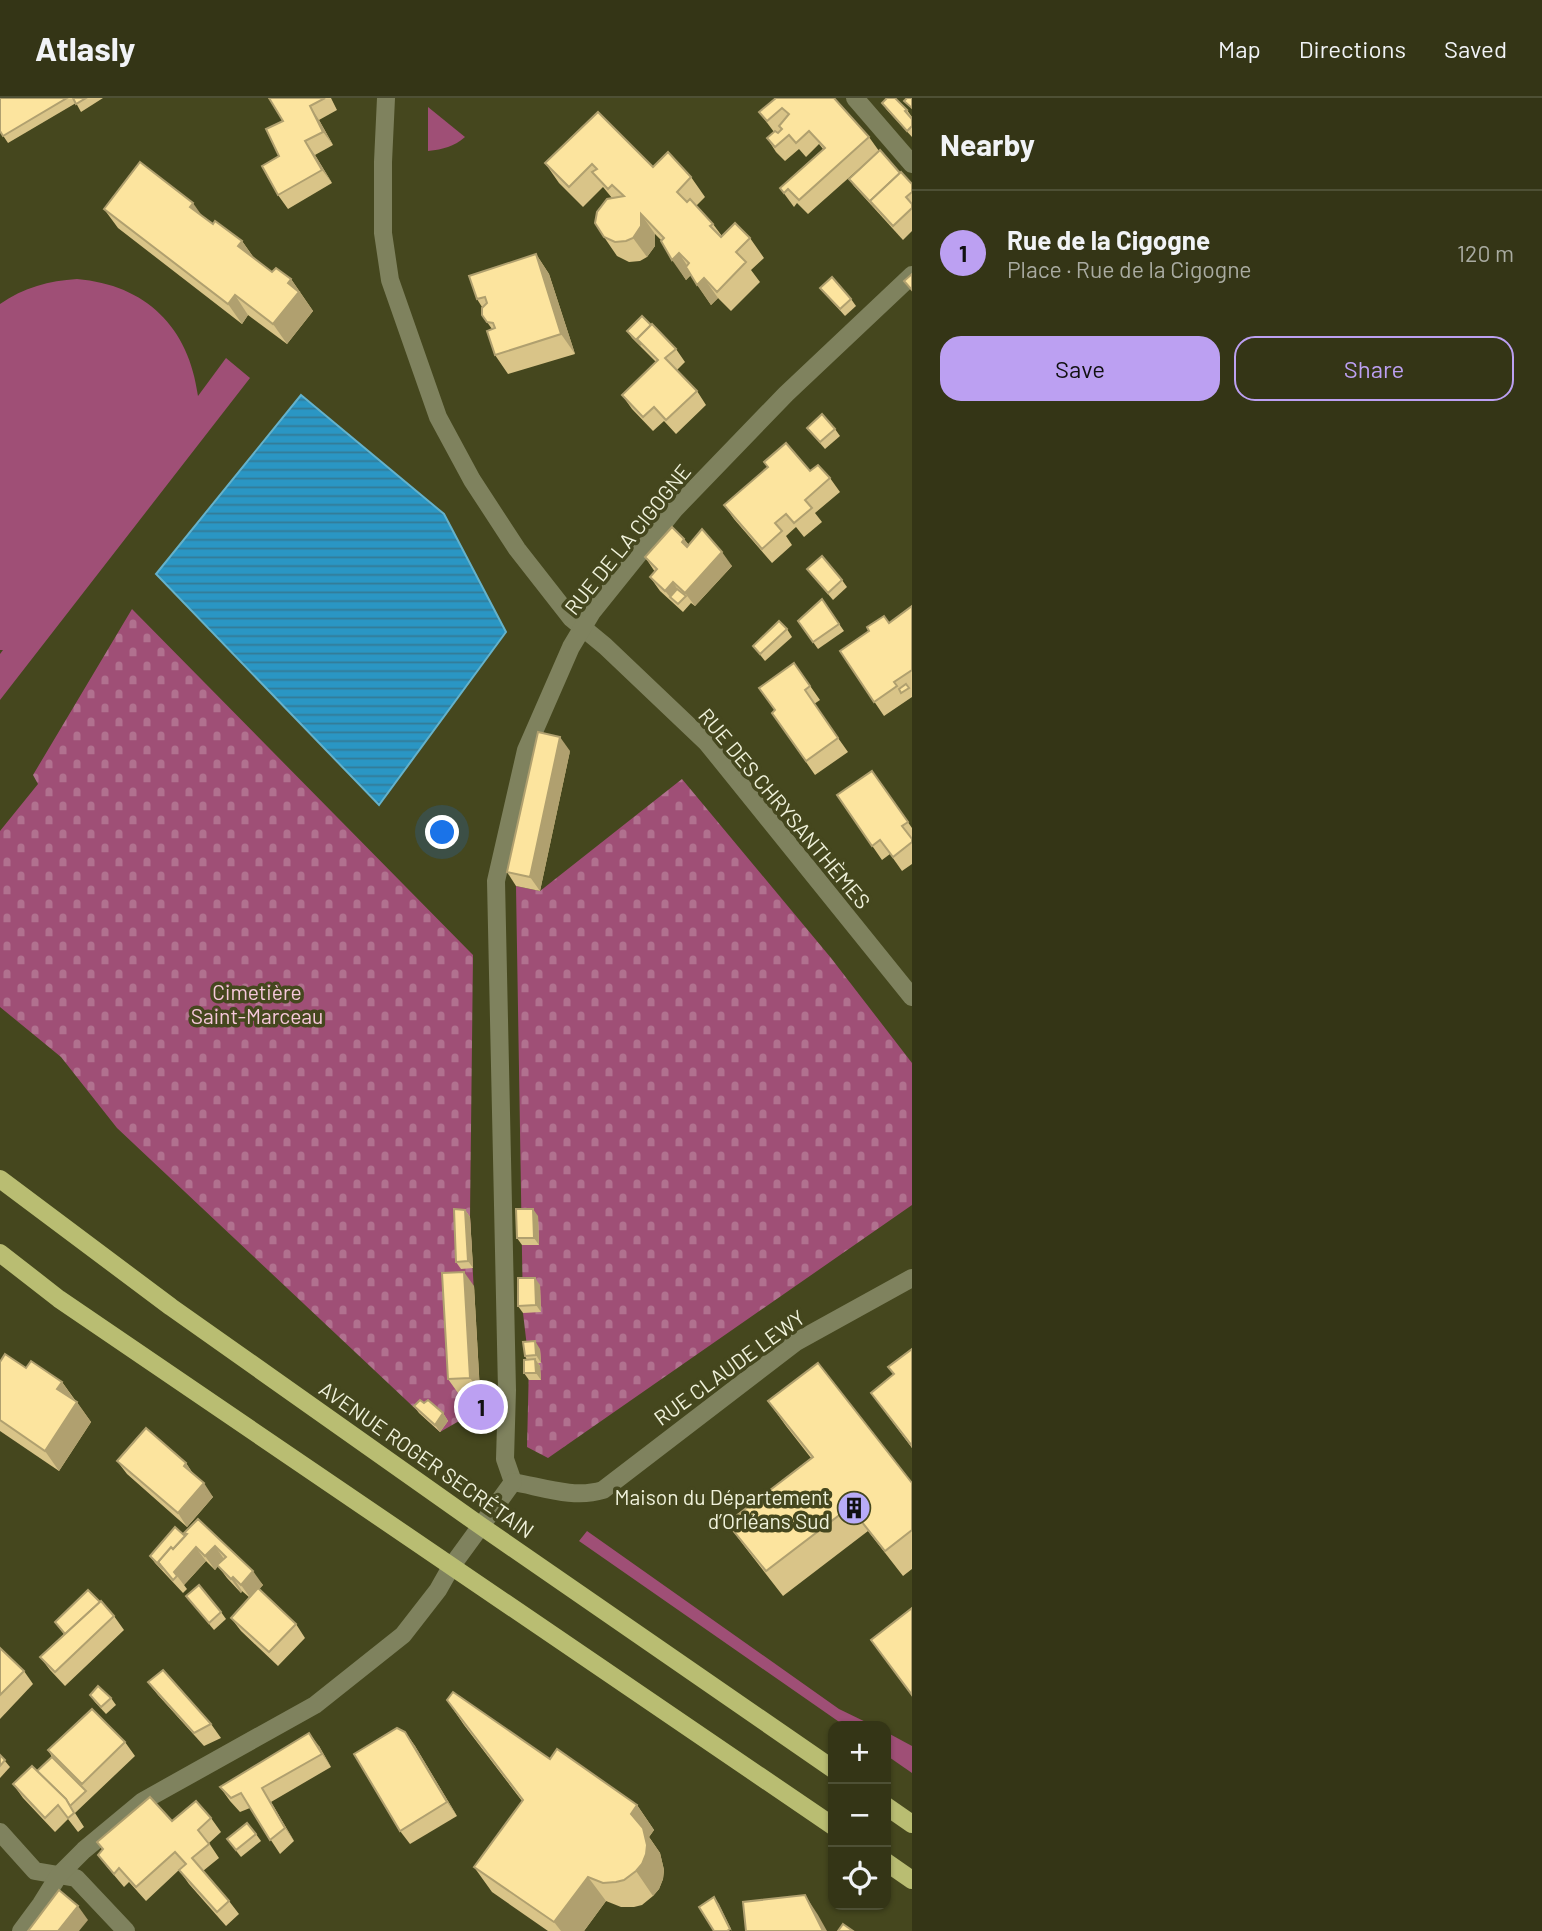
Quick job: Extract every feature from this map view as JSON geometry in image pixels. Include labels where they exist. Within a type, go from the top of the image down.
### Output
[{"type":"main road","name":"AVENUE ROGER SECRÉTAIN","points":[[0,1179],[170,1307],[828,1766]]},
{"type":"main road","points":[[0,1253],[59,1298],[828,1823]]},
{"type":"main road","points":[[891,1809],[912,1824]]},
{"type":"main road","points":[[891,1865],[912,1880]]},
{"type":"street","name":"RUE DES CHRYSANTHÈMES","points":[[386,98],[383,233],[390,280],[438,417],[472,480],[517,549],[564,608],[582,628],[605,646],[707,743],[912,997]]},
{"type":"street","points":[[855,98],[912,164]]},
{"type":"street","name":"RUE DE LA CIGOGNE","points":[[513,1482],[505,1459],[507,1390],[496,881],[526,750],[564,662],[582,628],[674,510],[786,394],[912,275]]},
{"type":"street","name":"RUE CLAUDE LEWY","points":[[513,1482],[575,1494],[603,1490],[796,1342],[912,1278]]},
{"type":"street","points":[[21,1931],[59,1875],[84,1850],[143,1801],[315,1705],[403,1635],[438,1590],[451,1567],[513,1482]]},
{"type":"street","points":[[0,1832],[35,1871],[76,1878],[126,1931]]},
{"type":"green space","points":[[428,107],[465,137],[448,147],[428,151]]},
{"type":"green space","points":[[77,279],[124,290],[143,300],[160,314],[185,349],[198,396],[226,358],[250,378],[0,700],[0,654],[3,650],[0,650],[0,304],[37,286]]},
{"type":"green space","name":"Cimetière Saint-Marceau","points":[[132,609],[473,955],[470,1217],[480,1409],[440,1432],[117,1128],[61,1057],[0,1007],[0,831],[38,784],[33,775]]},
{"type":"green space","points":[[682,779],[831,958],[912,1063],[912,1205],[548,1458],[527,1447],[529,1364],[523,1313],[516,886],[540,891]]},
{"type":"green space","points":[[587,1531],[839,1709],[864,1721],[838,1721],[579,1541]]},
{"type":"green space","points":[[891,1735],[912,1746],[912,1773],[891,1758]]},
{"type":"water","points":[[301,395],[444,514],[506,632],[379,805],[156,574]]},
{"type":"building","points":[[0,98],[67,98],[3,136],[0,131]]},
{"type":"building","points":[[73,98],[86,98],[76,104]]},
{"type":"building","points":[[269,98],[325,98],[310,106],[323,132],[305,141],[322,170],[278,195],[262,166],[279,156],[266,129],[283,121]]},
{"type":"building","points":[[776,98],[834,98],[869,137],[799,200],[788,189],[784,193],[780,188],[825,148],[809,131],[796,143],[789,135],[775,147],[767,138],[782,129],[779,126],[789,114],[782,108],[767,121],[759,112]]},
{"type":"building","points":[[887,98],[895,98],[907,110],[905,111],[912,119],[912,126],[907,131],[882,103]]},
{"type":"building","points":[[912,98],[912,108],[904,101]]},
{"type":"building","points":[[598,112],[653,167],[668,152],[691,177],[677,192],[687,202],[690,199],[721,237],[735,223],[750,238],[736,252],[746,262],[717,292],[704,278],[697,285],[686,267],[689,263],[679,253],[672,260],[661,241],[664,238],[641,214],[641,226],[633,238],[615,242],[604,237],[595,223],[597,212],[607,199],[624,196],[612,185],[608,189],[592,172],[597,169],[592,164],[569,187],[545,163]]},
{"type":"building","points":[[880,150],[900,173],[870,201],[875,207],[849,179]]},
{"type":"building","points":[[140,162],[193,203],[190,207],[242,241],[238,246],[272,272],[276,268],[291,279],[288,283],[299,292],[273,324],[235,295],[228,304],[104,209]]},
{"type":"building","points":[[901,172],[912,184],[912,192],[906,197],[912,208],[893,226],[870,201]]},
{"type":"building","points":[[536,254],[561,334],[495,355],[487,331],[495,328],[493,323],[487,322],[482,315],[482,308],[487,303],[485,297],[477,299],[469,276]]},
{"type":"building","points":[[912,274],[912,290],[904,281]]},
{"type":"building","points":[[832,277],[851,299],[840,309],[820,288]]},
{"type":"building","points":[[642,316],[651,325],[637,339],[641,345],[627,331]]},
{"type":"building","points":[[652,324],[676,349],[665,358],[697,391],[666,420],[654,407],[643,417],[622,395],[658,360],[637,339]]},
{"type":"building","points":[[822,414],[835,429],[820,442],[807,428]]},
{"type":"building","points":[[786,443],[810,471],[818,465],[830,478],[805,500],[812,508],[794,523],[786,514],[775,523],[782,531],[762,549],[724,505],[768,467],[764,462]]},
{"type":"building","points":[[672,527],[684,539],[682,542],[687,547],[702,529],[722,552],[685,593],[673,582],[665,591],[650,577],[657,569],[645,557]]},
{"type":"building","points":[[822,556],[842,580],[828,593],[807,569]]},
{"type":"building","points":[[677,589],[686,596],[678,604],[670,597]]},
{"type":"building","points":[[822,599],[839,624],[813,642],[798,621]]},
{"type":"building","points":[[912,606],[912,670],[894,682],[897,686],[874,702],[840,651],[869,631],[867,627],[884,616],[889,623]]},
{"type":"building","points":[[779,621],[787,629],[760,654],[753,646]]},
{"type":"building","points":[[794,663],[810,686],[805,690],[838,738],[806,761],[772,713],[775,710],[759,688]]},
{"type":"building","points":[[906,684],[909,688],[901,693],[899,689]]},
{"type":"building","points":[[538,732],[560,737],[530,877],[507,872]]},
{"type":"building","points":[[872,771],[908,822],[902,826],[912,842],[893,857],[880,840],[872,846],[837,795]]},
{"type":"building","points":[[454,1209],[465,1210],[468,1261],[456,1262]]},
{"type":"building","points":[[516,1209],[533,1209],[534,1238],[517,1238]]},
{"type":"building","points":[[464,1272],[470,1378],[448,1379],[442,1273]]},
{"type":"building","points":[[518,1278],[535,1278],[536,1305],[518,1306]]},
{"type":"building","points":[[535,1341],[536,1355],[525,1356],[523,1342]]},
{"type":"building","points":[[912,1349],[912,1446],[871,1393],[894,1374],[888,1367]]},
{"type":"building","points":[[5,1354],[26,1368],[31,1361],[62,1382],[57,1389],[77,1402],[45,1451],[0,1420],[0,1362]]},
{"type":"building","points":[[535,1359],[536,1373],[524,1373],[524,1360]]},
{"type":"building","name":"Maison du Département d’Orléans Sud","points":[[818,1363],[912,1483],[912,1530],[885,1551],[850,1507],[766,1571],[727,1523],[813,1457],[768,1401]]},
{"type":"building","points":[[420,1400],[424,1403],[428,1400],[443,1413],[435,1425],[414,1406]]},
{"type":"building","points":[[146,1428],[186,1463],[184,1466],[204,1483],[178,1513],[117,1461]]},
{"type":"building","points":[[198,1519],[253,1571],[241,1585],[217,1565],[226,1557],[215,1546],[205,1556],[196,1547],[174,1572],[177,1576],[173,1580],[158,1562],[187,1534],[184,1533]]},
{"type":"building","points":[[175,1527],[185,1536],[158,1562],[163,1569],[150,1556]]},
{"type":"building","points":[[199,1585],[221,1612],[209,1623],[186,1596]]},
{"type":"building","points":[[258,1588],[296,1624],[269,1652],[231,1618]]},
{"type":"building","points":[[88,1590],[100,1602],[65,1634],[55,1622]]},
{"type":"building","points":[[101,1601],[114,1616],[55,1672],[40,1657]]},
{"type":"building","points":[[912,1608],[912,1695],[871,1640]]},
{"type":"building","points":[[0,1648],[24,1671],[0,1695]]},
{"type":"building","points":[[163,1670],[211,1724],[194,1733],[148,1682]]},
{"type":"building","points":[[98,1686],[111,1698],[101,1707],[90,1695]]},
{"type":"building","points":[[453,1692],[550,1759],[557,1749],[637,1805],[631,1814],[643,1828],[647,1845],[642,1864],[636,1871],[624,1880],[616,1882],[603,1883],[588,1877],[554,1922],[474,1867],[523,1800],[447,1700]]},
{"type":"building","points":[[92,1709],[125,1742],[82,1784],[48,1750]]},
{"type":"building","points":[[397,1728],[405,1732],[447,1802],[400,1831],[354,1754]]},
{"type":"building","points":[[309,1733],[322,1754],[262,1788],[285,1828],[270,1840],[241,1793],[231,1798],[220,1787]]},
{"type":"building","points":[[52,1757],[86,1791],[70,1806],[37,1771]]},
{"type":"building","points":[[32,1766],[66,1799],[74,1813],[68,1818],[58,1805],[45,1818],[13,1784]]},
{"type":"building","points":[[150,1797],[172,1821],[196,1801],[211,1818],[198,1830],[209,1844],[192,1858],[229,1901],[217,1912],[179,1870],[186,1864],[175,1852],[136,1887],[119,1868],[114,1874],[98,1855],[103,1849],[97,1842]]},
{"type":"building","points":[[247,1823],[256,1834],[236,1850],[227,1839]]},
{"type":"building","points":[[59,1890],[78,1906],[58,1931],[28,1931]]},
{"type":"building","points":[[805,1895],[823,1931],[746,1931],[743,1902]]},
{"type":"building","points":[[714,1897],[730,1929],[727,1931],[714,1931],[699,1907]]},
{"type":"building","points":[[843,1924],[853,1931],[838,1931]]},
{"type":"place","name":"Rue de la Cigogne","points":[[481,1407]]},
{"type":"place","name":"Maison du Département d’Orléans Sud","points":[[854,1508]]}]
